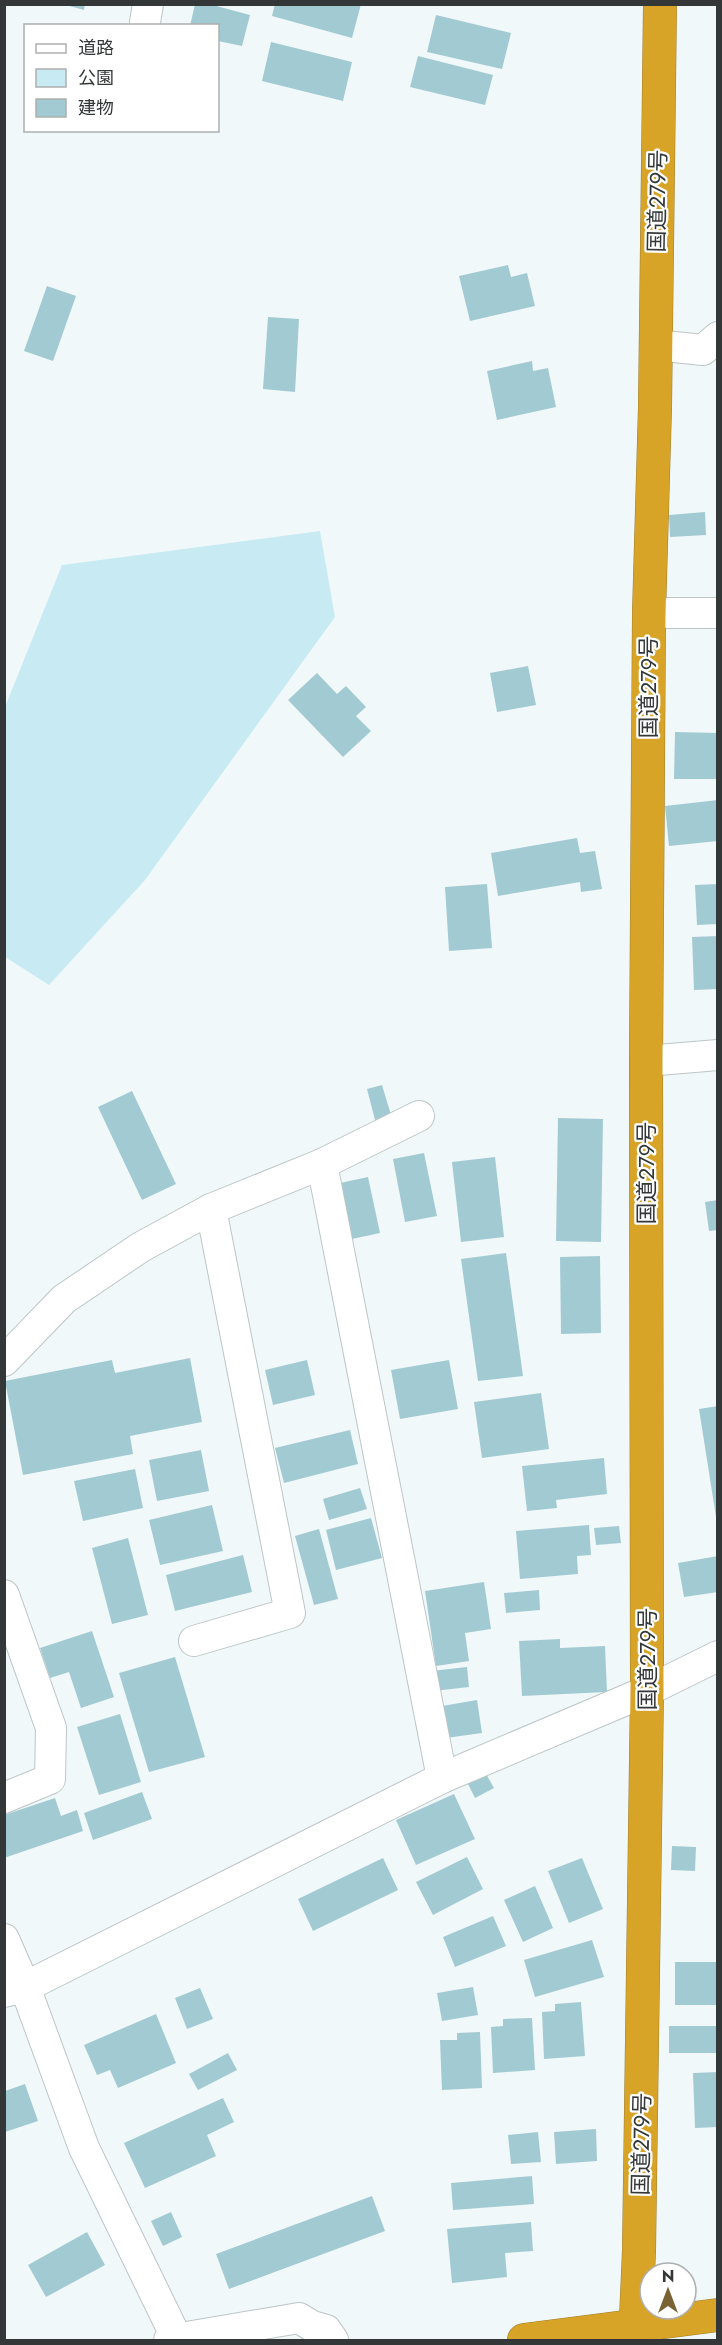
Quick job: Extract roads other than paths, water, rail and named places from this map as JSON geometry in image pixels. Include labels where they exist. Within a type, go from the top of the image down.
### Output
[{"type":"highway","name":"国道279号","points":[[635,2334],[639,2251],[647,1691],[646,1061],[649,613],[655,407],[660,4]]},
{"type":"highway","points":[[524,2340],[574,2332],[635,2334],[717,2315]]},
{"type":"street","points":[[655,345],[703,350],[717,337]]},
{"type":"street","points":[[649,613],[717,613]]},
{"type":"street","points":[[646,1061],[717,1055]]},
{"type":"street","points":[[4,1361],[64,1299],[141,1247],[211,1209],[322,1164],[420,1116]]},
{"type":"street","points":[[322,1164],[442,1778]]},
{"type":"street","points":[[194,1641],[290,1613],[211,1209]]},
{"type":"street","points":[[4,1595],[51,1728],[50,1779],[4,1798]]},
{"type":"street","points":[[15,1989],[442,1778],[647,1691],[717,1656]]},
{"type":"street","points":[[4,1939],[15,1989],[84,2148],[173,2340],[298,2318],[312,2326],[326,2330],[333,2340]]}]
